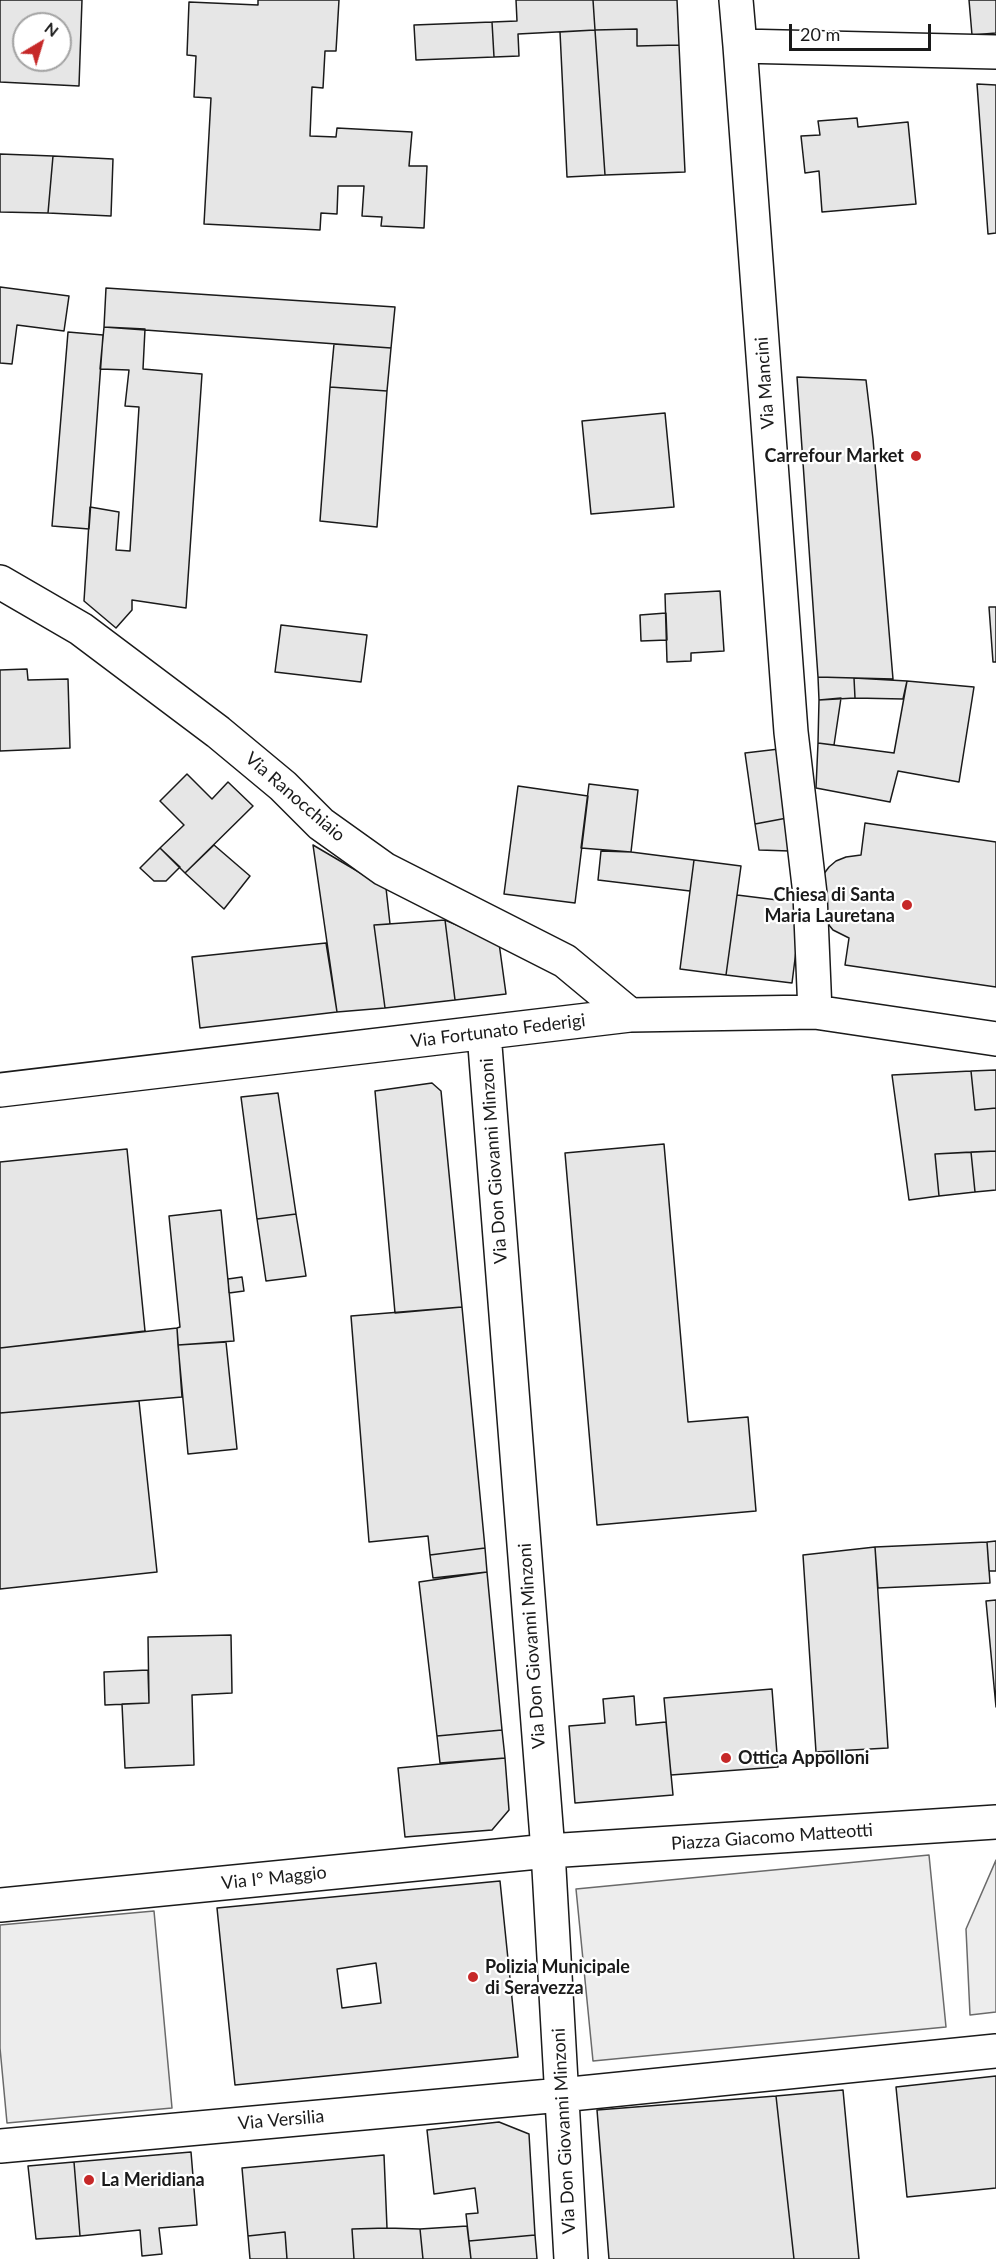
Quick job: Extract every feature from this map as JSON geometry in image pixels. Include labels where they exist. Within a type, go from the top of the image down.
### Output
[{"type":"street","name":"Via Mancini","points":[[736,0],[791,732],[810,894],[815,1012]]},
{"type":"street","points":[[740,46],[996,52]]},
{"type":"street","name":"Via Ranocchiaio","points":[[0,582],[90,635],[218,732],[283,786],[321,824],[384,869],[565,961],[630,1015]]},
{"type":"street","name":"Via Fortunato Federigi","points":[[0,1090],[630,1015],[815,1012],[996,1039]]},
{"type":"street","name":"Via Don Giovanni Minzoni","points":[[484,1033],[548,1851],[572,2259]]},
{"type":"street","name":"Piazza Giacomo Matteotti","points":[[548,1851],[996,1822]]},
{"type":"street","name":"Via I° Maggio","points":[[0,1905],[548,1851]]},
{"type":"street","points":[[561,2095],[996,2051]]},
{"type":"street","name":"Via Versilia","points":[[0,2146],[561,2095]]},
{"type":"shaded area","points":[[929,1855],[946,2027],[593,2061],[576,1889]]},
{"type":"shaded area","points":[[996,1860],[996,2012],[970,2015],[966,1929]]},
{"type":"shaded area","points":[[154,1911],[172,2108],[7,2123],[0,2048],[0,1925]]},
{"type":"building","points":[[0,0],[82,0],[79,86],[0,82]]},
{"type":"building","points":[[258,0],[339,0],[336,51],[325,51],[323,88],[312,87],[310,136],[336,137],[337,128],[412,132],[409,166],[427,166],[424,228],[381,226],[382,217],[362,216],[364,186],[338,186],[337,214],[321,213],[320,230],[204,224],[211,98],[194,97],[196,56],[187,55],[189,2],[258,5]]},
{"type":"building","points":[[516,0],[593,0],[595,30],[518,34],[519,56],[494,57],[492,22],[517,21]]},
{"type":"building","points":[[593,0],[677,0],[679,45],[637,46],[637,29],[595,30]]},
{"type":"building","points":[[969,0],[996,0],[996,33],[972,35]]},
{"type":"building","points":[[492,22],[494,57],[416,60],[414,25]]},
{"type":"building","points":[[637,29],[637,46],[679,45],[685,172],[605,175],[595,30]]},
{"type":"building","points":[[595,30],[605,175],[567,177],[560,32]]},
{"type":"building","points":[[977,84],[996,85],[996,233],[988,234]]},
{"type":"building","points":[[857,118],[858,127],[908,122],[916,204],[822,212],[819,171],[805,173],[801,136],[820,135],[818,121]]},
{"type":"building","points":[[0,154],[53,156],[48,213],[0,212]]},
{"type":"building","points":[[53,156],[113,159],[111,216],[48,213]]},
{"type":"building","points":[[0,287],[69,296],[64,331],[17,325],[12,364],[0,363]]},
{"type":"building","points":[[106,288],[395,307],[391,348],[104,327]]},
{"type":"building","points":[[104,327],[145,329],[143,369],[202,374],[186,608],[132,600],[132,610],[116,628],[84,601],[90,507],[119,512],[116,550],[130,551],[139,407],[125,406],[129,370],[100,369]]},
{"type":"building","points":[[68,332],[103,335],[89,529],[52,526]]},
{"type":"building","points":[[334,344],[391,348],[387,391],[330,387]]},
{"type":"building","points":[[797,377],[866,380],[893,679],[818,677]]},
{"type":"building","points":[[330,387],[387,391],[377,527],[320,521]]},
{"type":"building","points":[[665,413],[674,507],[591,514],[582,421]]},
{"type":"building","points":[[720,591],[724,651],[691,653],[691,661],[667,662],[665,594]]},
{"type":"building","points":[[989,607],[996,607],[996,662],[993,662]]},
{"type":"building","points":[[666,613],[667,640],[641,641],[640,615]]},
{"type":"building","points":[[281,625],[367,635],[361,682],[275,672]]},
{"type":"building","points":[[27,669],[28,680],[68,679],[70,748],[0,751],[0,670]]},
{"type":"building","points":[[818,677],[854,678],[855,698],[819,700]]},
{"type":"building","points":[[854,678],[907,681],[903,699],[855,698]]},
{"type":"building","points":[[907,681],[974,687],[959,782],[898,771],[890,802],[816,788],[818,743],[894,753]]},
{"type":"building","points":[[841,698],[834,745],[818,743],[819,700]]},
{"type":"building","points":[[779,749],[787,818],[755,824],[745,753]]},
{"type":"building","points":[[187,774],[212,799],[228,782],[253,806],[185,873],[160,848],[184,825],[160,801]]},
{"type":"building","points":[[589,784],[638,790],[631,852],[581,848]]},
{"type":"building","points":[[518,786],[588,796],[575,903],[504,894]]},
{"type":"building","points":[[787,818],[790,851],[759,850],[755,824]]},
{"type":"building","name":"Chiesa di Santa Maria Lauretana","points":[[865,823],[996,842],[996,987],[845,965],[849,938],[833,930],[820,914],[820,879],[836,861],[861,855]]},
{"type":"building","points":[[214,845],[250,876],[224,909],[185,873]]},
{"type":"building","points":[[313,845],[386,888],[390,924],[374,925],[385,1008],[337,1012]]},
{"type":"building","points":[[160,848],[180,867],[166,881],[154,881],[140,868]]},
{"type":"building","points":[[601,851],[631,852],[694,860],[690,891],[598,880]]},
{"type":"building","points":[[694,860],[741,866],[726,975],[680,969]]},
{"type":"building","points":[[737,895],[802,903],[792,983],[726,975]]},
{"type":"building","points":[[445,920],[455,1000],[385,1008],[374,925]]},
{"type":"building","points":[[445,920],[499,943],[506,994],[455,1000]]},
{"type":"building","points":[[326,943],[337,1012],[200,1028],[192,957]]},
{"type":"building","points":[[996,1070],[996,1108],[975,1110],[971,1071]]},
{"type":"building","points":[[971,1071],[975,1110],[996,1108],[996,1151],[935,1154],[939,1196],[909,1200],[892,1075]]},
{"type":"building","points":[[432,1083],[441,1091],[462,1307],[395,1313],[375,1091]]},
{"type":"building","points":[[278,1093],[296,1214],[257,1219],[241,1097]]},
{"type":"building","points":[[664,1144],[688,1422],[748,1417],[756,1511],[597,1525],[565,1153]]},
{"type":"building","points":[[127,1149],[145,1331],[0,1348],[0,1162]]},
{"type":"building","points":[[996,1151],[996,1190],[975,1192],[971,1152]]},
{"type":"building","points":[[971,1152],[975,1192],[939,1196],[935,1154]]},
{"type":"building","points":[[221,1210],[234,1341],[178,1345],[177,1328],[180,1327],[169,1216]]},
{"type":"building","points":[[296,1214],[306,1276],[266,1281],[257,1219]]},
{"type":"building","points":[[242,1277],[244,1291],[229,1293],[228,1279]]},
{"type":"building","points":[[462,1307],[485,1548],[430,1555],[428,1536],[369,1542],[351,1316]]},
{"type":"building","points":[[177,1328],[182,1397],[0,1413],[0,1348]]},
{"type":"building","points":[[226,1342],[237,1449],[188,1454],[178,1345]]},
{"type":"building","points":[[139,1401],[157,1572],[0,1589],[0,1413]]},
{"type":"building","points":[[996,1541],[996,1571],[989,1571],[987,1542]]},
{"type":"building","points":[[987,1542],[990,1583],[878,1588],[875,1547]]},
{"type":"building","points":[[875,1547],[888,1748],[816,1752],[803,1555]]},
{"type":"building","points":[[485,1548],[487,1572],[433,1578],[430,1555]]},
{"type":"building","points":[[487,1572],[502,1730],[437,1736],[419,1582]]},
{"type":"building","points":[[996,1600],[996,1707],[986,1601]]},
{"type":"building","points":[[231,1635],[232,1693],[192,1695],[194,1765],[125,1768],[122,1704],[149,1703],[148,1637]]},
{"type":"building","points":[[148,1670],[149,1703],[105,1705],[104,1672]]},
{"type":"building","points":[[772,1689],[778,1767],[671,1775],[664,1698]]},
{"type":"building","points":[[634,1696],[636,1725],[666,1722],[673,1795],[575,1803],[569,1726],[605,1723],[603,1699]]},
{"type":"building","points":[[502,1730],[505,1758],[440,1763],[437,1736]]},
{"type":"building","points":[[505,1758],[509,1810],[492,1830],[405,1837],[398,1768]]},
{"type":"building","points":[[500,1881],[518,2057],[235,2085],[217,1908]],"holes":[[[376,1963],[381,2003],[342,2008],[337,1969]]]},
{"type":"building","points":[[996,2076],[996,2188],[907,2197],[896,2087]]},
{"type":"building","points":[[843,2090],[859,2259],[794,2259],[776,2096]]},
{"type":"building","points":[[776,2096],[794,2259],[609,2259],[597,2110]]},
{"type":"building","points":[[499,2122],[529,2134],[535,2235],[469,2241],[466,2214],[478,2213],[475,2188],[434,2194],[427,2130]]},
{"type":"building","points":[[191,2152],[197,2225],[159,2228],[162,2254],[142,2256],[140,2230],[80,2236],[74,2162]]},
{"type":"building","points":[[384,2155],[387,2228],[352,2229],[354,2259],[287,2259],[285,2232],[248,2236],[242,2168]]},
{"type":"building","points":[[74,2162],[80,2236],[36,2239],[28,2166]]},
{"type":"building","points":[[467,2226],[471,2259],[423,2259],[420,2229]]},
{"type":"building","points":[[352,2229],[420,2229],[423,2259],[354,2259]]},
{"type":"building","points":[[285,2232],[287,2259],[250,2259],[248,2236]]},
{"type":"building","points":[[535,2235],[537,2259],[471,2259],[469,2241]]},
{"type":"place","name":"Carrefour Market","points":[[916,456]]},
{"type":"place","name":"Chiesa di Santa Maria Lauretana","points":[[907,905]]},
{"type":"place","name":"Ottica Appolloni","points":[[726,1758]]},
{"type":"place","name":"Polizia Municipale di Seravezza","points":[[473,1977]]},
{"type":"place","name":"La Meridiana","points":[[89,2180]]}]
